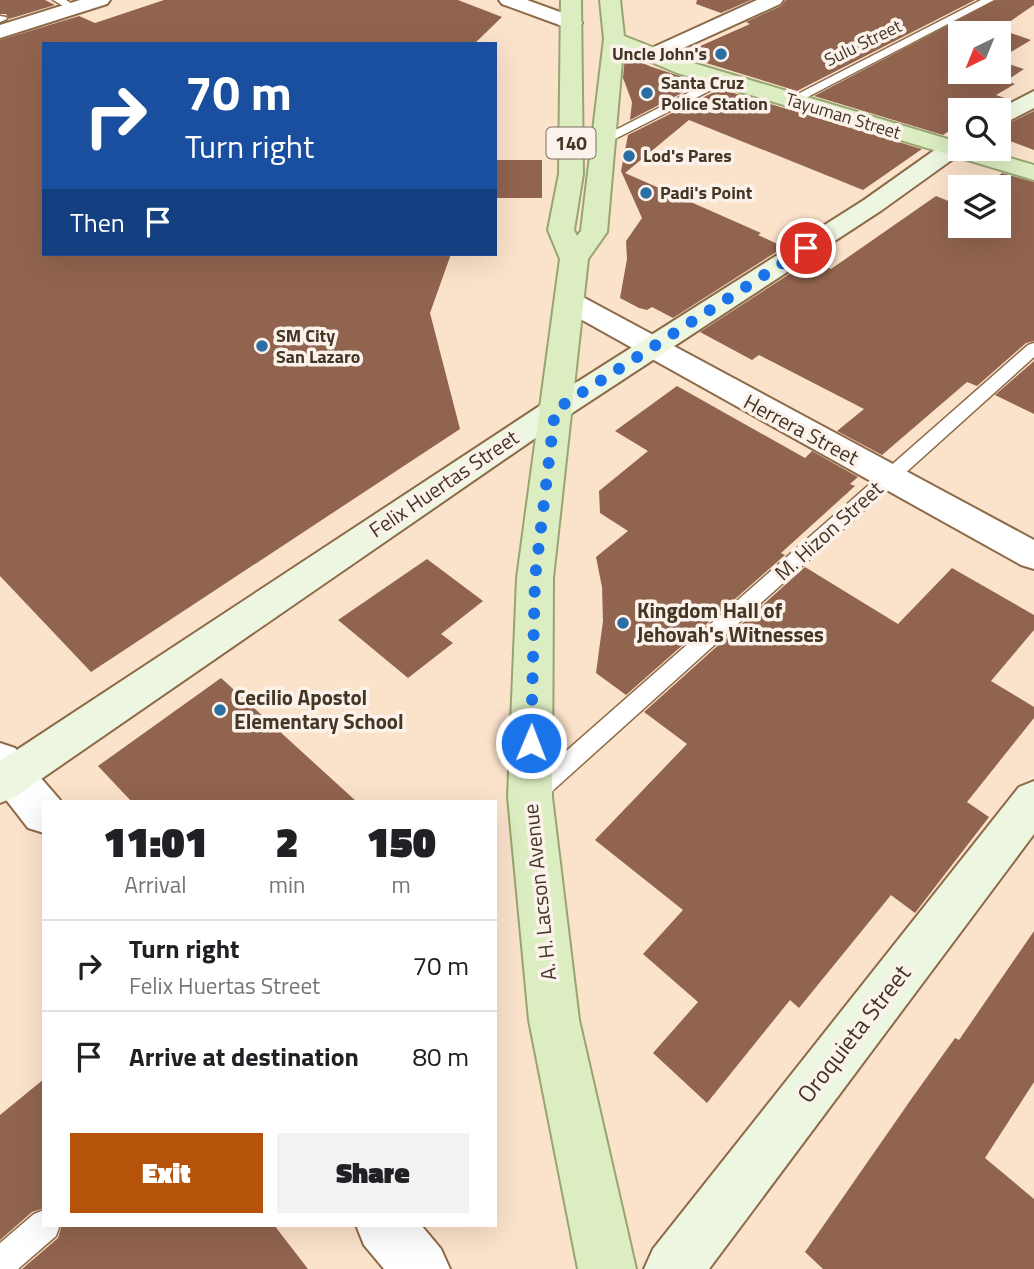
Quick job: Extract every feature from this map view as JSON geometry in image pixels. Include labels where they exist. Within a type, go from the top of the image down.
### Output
[{"type":"main road","name":"A. H. Lacson Avenue","points":[[571,0],[571,174],[561,230],[574,260]]},
{"type":"main road","name":"A. H. Lacson Avenue","points":[[607,1269],[554,1020],[530,797],[535,578],[574,260],[594,232],[614,39],[610,0]]},
{"type":"main road","name":"Tayuman Street","points":[[614,39],[723,79],[948,143]]},
{"type":"main road","name":"Tayuman Street","points":[[1001,161],[1034,173]]},
{"type":"street","points":[[1,23],[66,4],[100,0]]},
{"type":"street","points":[[509,0],[572,23]]},
{"type":"street","points":[[652,55],[773,0]]},
{"type":"street","points":[[1011,112],[1034,98]]},
{"type":"street","name":"Felix Huertas Street","points":[[4,774],[649,348],[873,205],[948,151]]},
{"type":"street","name":"Herrera Street","points":[[569,301],[649,348],[1034,556]]},
{"type":"street","points":[[4,774],[42,812]]},
{"type":"street","name":"Oroquieta Street","points":[[673,1269],[1034,800]]},
{"type":"street","points":[[386,1227],[421,1269]]},
{"type":"lane","name":"Sulu Street","points":[[792,100],[989,0]]},
{"type":"lane","points":[[604,139],[723,79]]},
{"type":"lane","name":"M. Hizon Street","points":[[530,797],[1034,348]]},
{"type":"lane","points":[[0,1264],[43,1227]]},
{"type":"building","points":[[0,0],[45,0],[55,5],[9,19],[6,14],[0,14]]},
{"type":"building","name":"SM City San Lazaro","points":[[164,0],[458,0],[502,17],[476,42],[42,42],[42,256],[450,256],[430,313],[460,429],[91,672],[0,576],[0,40],[79,16],[95,23]]},
{"type":"building","points":[[697,0],[751,0],[721,13],[696,4]]},
{"type":"building","points":[[786,0],[975,0],[797,91],[680,55],[750,24],[746,22],[781,6]]},
{"type":"building","points":[[996,0],[1034,0],[1034,5],[1011,21],[956,21]]},
{"type":"building","points":[[948,25],[948,84],[1015,84],[996,95],[1004,98],[948,98],[948,132],[943,135],[814,96]]},
{"type":"building","points":[[1012,33],[1031,40],[1012,51]]},
{"type":"building","points":[[625,56],[701,83],[630,120],[632,102],[623,78]]},
{"type":"building","points":[[1012,65],[1024,69],[1012,77]]},
{"type":"building","points":[[720,89],[922,149],[863,190],[689,120],[625,173],[761,233],[758,235],[784,247],[673,318],[652,307],[647,310],[639,308],[620,298],[627,259],[626,241],[642,218],[621,171],[628,135]]},
{"type":"building","points":[[1034,111],[1034,150],[1011,141],[1011,122]]},
{"type":"building","points":[[497,160],[542,160],[542,198],[497,198]]},
{"type":"building","points":[[1011,176],[1034,182],[1034,341],[1026,343],[977,386],[967,382],[882,455],[837,431],[864,409],[759,355],[752,360],[700,332],[811,260],[831,269],[936,196],[948,201],[948,238],[1011,238]]},
{"type":"building","points":[[1034,361],[1034,414],[995,395]]},
{"type":"building","points":[[677,386],[805,458],[812,451],[858,477],[850,484],[855,486],[781,553],[785,555],[626,695],[596,673],[603,621],[602,587],[596,557],[628,531],[600,513],[599,491],[648,451],[615,431]]},
{"type":"building","points":[[427,559],[483,601],[441,634],[453,643],[408,678],[338,620]]},
{"type":"building","points":[[805,567],[898,624],[952,568],[1034,615],[1034,630],[991,681],[1034,707],[1034,718],[967,802],[989,817],[915,913],[891,895],[799,1008],[790,1000],[707,1103],[653,1053],[698,1002],[643,954],[683,910],[595,840],[687,744],[644,712]]},
{"type":"building","name":"Cecilio Apostol Elementary School","points":[[221,678],[355,800],[130,800],[98,766]]},
{"type":"building","points":[[1034,931],[1034,1082],[985,1158],[1034,1199],[1034,1269],[823,1269],[805,1252],[912,1098],[955,1038],[959,1040]]},
{"type":"building","points":[[42,1081],[42,1209],[32,1212],[0,1240],[0,1115]]},
{"type":"building","points":[[61,1227],[276,1227],[308,1269],[22,1269],[58,1238]]},
{"type":"place","name":"Uncle John's","points":[[721,54]]},
{"type":"place","name":"Santa Cruz Police Station","points":[[647,93]]},
{"type":"place","name":"Lod's Pares","points":[[629,156]]},
{"type":"place","name":"Padi's Point","points":[[646,193]]},
{"type":"place","name":"SM City San Lazaro","points":[[262,346]]},
{"type":"place","name":"Kingdom Hall of Jehovah's Witnesses","points":[[623,623]]},
{"type":"place","name":"Cecilio Apostol Elementary School","points":[[220,710]]},
{"type":"route","points":[[531,743],[535,578],[555,410],[806,248]]}]
